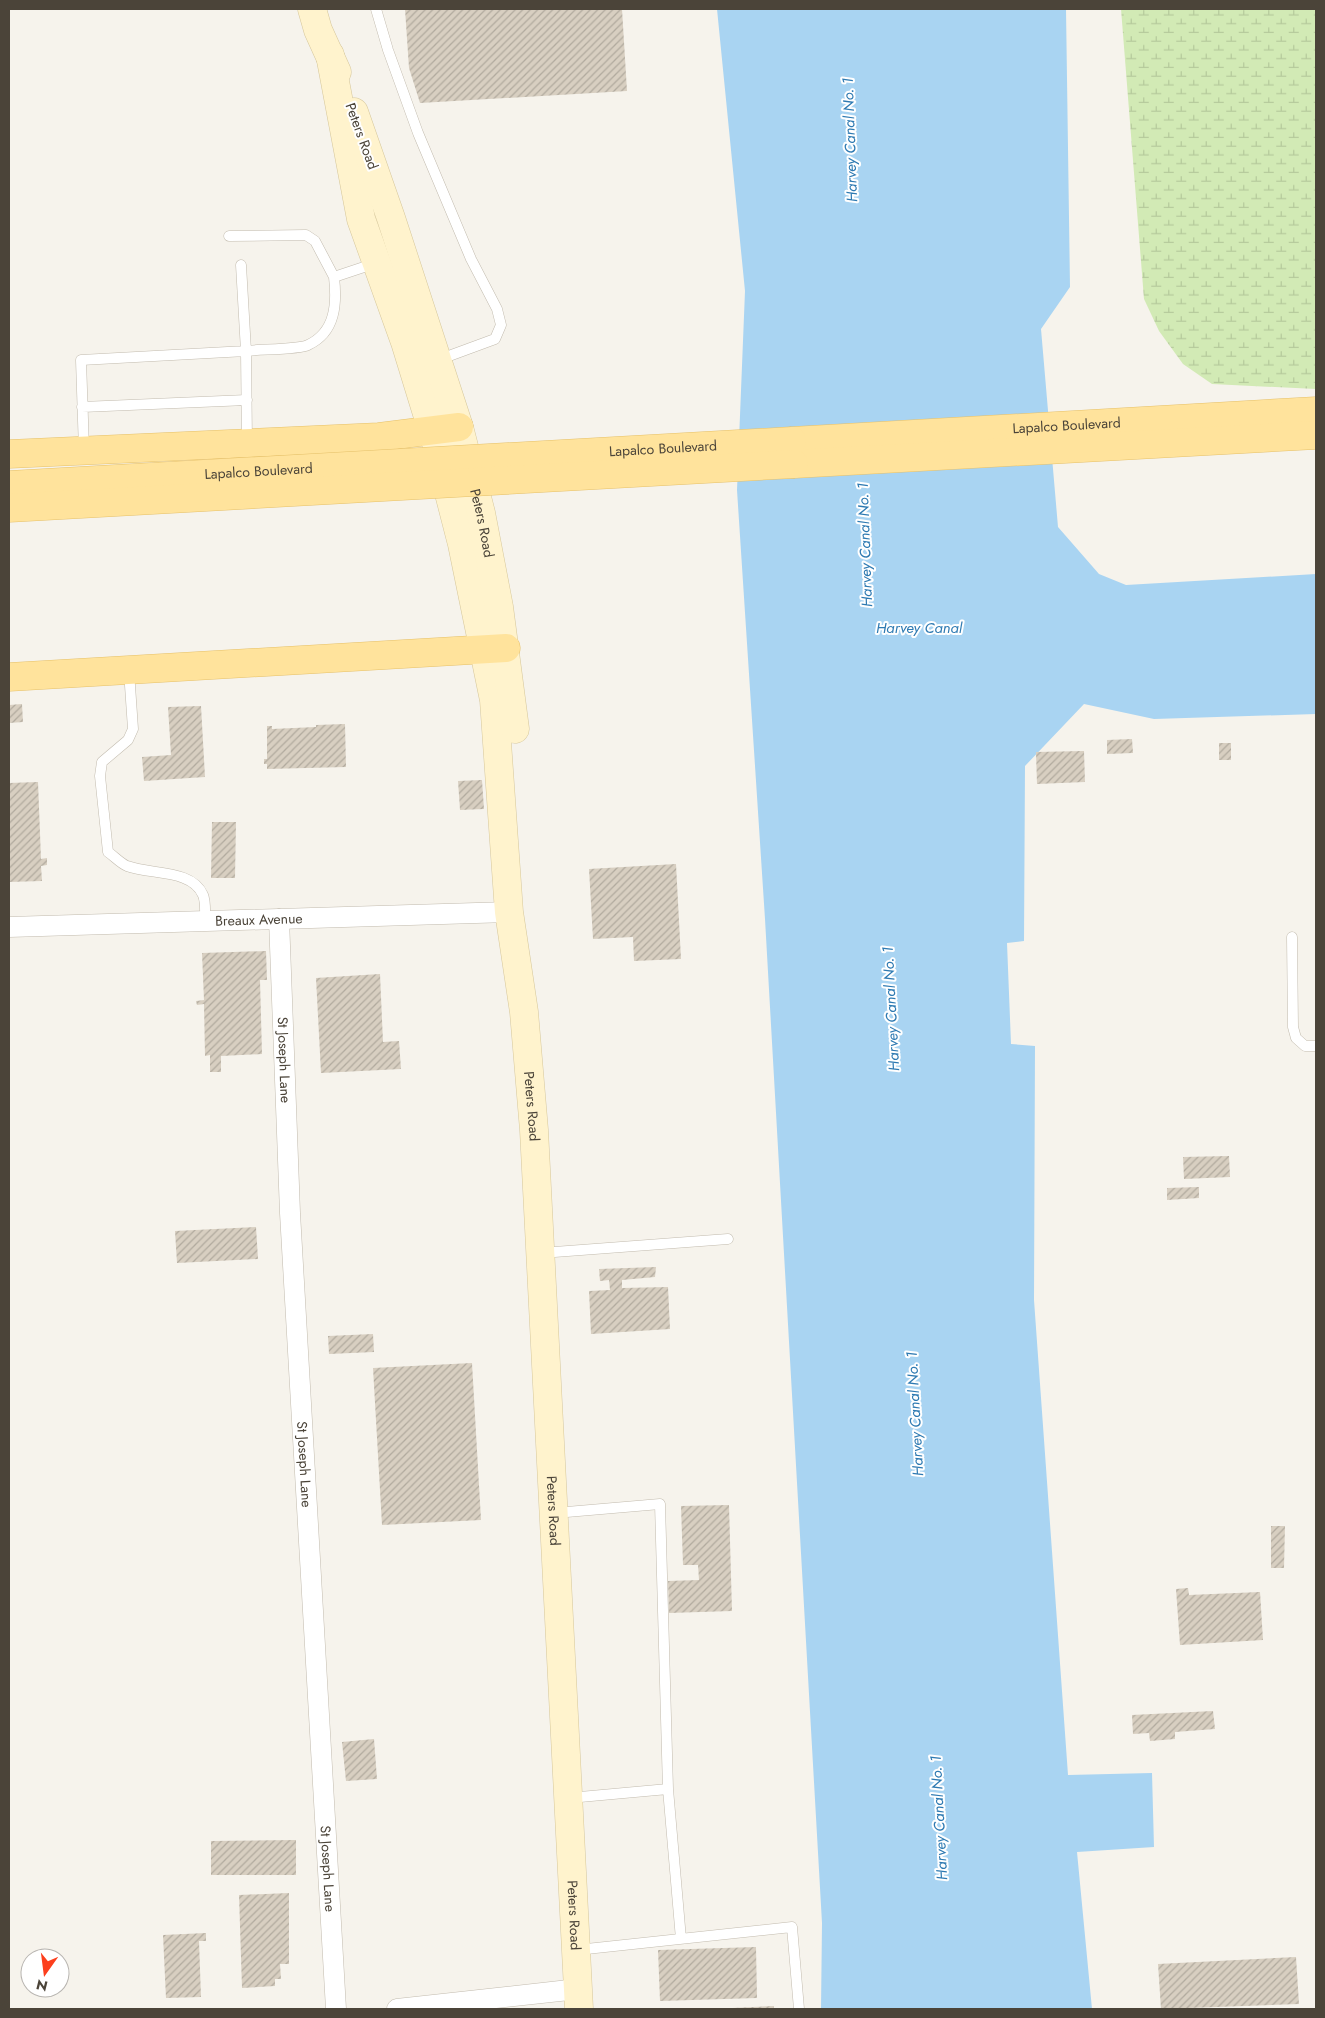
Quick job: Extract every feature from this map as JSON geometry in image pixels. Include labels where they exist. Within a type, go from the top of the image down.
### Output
[{"type":"main road","name":"Peters Road","points":[[312,9],[318,30],[362,131],[459,428],[487,539],[494,648],[494,700],[509,912],[524,1012],[534,1130],[579,1999]]},
{"type":"main road","name":"Peters Road","points":[[330,55],[361,219],[405,342],[432,432],[462,544],[513,703],[527,920],[524,1012]]},
{"type":"main road","name":"Lapalco Boulevard","points":[[9,485],[1316,411]]},
{"type":"main road","points":[[9,454],[248,444],[432,432],[459,428]]},
{"type":"main road","name":"Lapalco Boulevard","points":[[9,508],[1316,434]]},
{"type":"main road","points":[[9,676],[494,648]]},
{"type":"street","name":"Breaux Avenue","points":[[9,927],[509,912]]},
{"type":"street","name":"St Joseph Lane","points":[[279,919],[290,1213],[336,2009]]},
{"type":"street","points":[[397,2009],[579,1999]]},
{"type":"lane","points":[[376,9],[388,50],[418,134],[471,259],[497,309],[501,325],[495,339],[437,360]]},
{"type":"lane","points":[[84,451],[81,360],[308,345],[325,332],[331,323],[335,310],[334,277],[315,240],[306,235],[285,233],[229,236]]},
{"type":"lane","points":[[334,277],[376,263]]},
{"type":"lane","points":[[241,265],[246,350],[248,444]]},
{"type":"lane","points":[[82,407],[247,400]]},
{"type":"lane","points":[[129,670],[132,729],[128,740],[102,762],[100,776],[108,852],[125,865],[153,873],[181,876],[196,884],[204,897],[205,922]]},
{"type":"lane","points":[[1292,937],[1293,1027],[1296,1038],[1305,1046],[1316,1046]]},
{"type":"lane","points":[[540,1253],[728,1240]]},
{"type":"lane","points":[[554,1513],[660,1504],[668,1789],[681,1939]]},
{"type":"lane","points":[[568,1798],[668,1789]]},
{"type":"lane","points":[[576,1950],[792,1927],[799,2009]]},
{"type":"green space","points":[[1121,9],[1316,9],[1316,389],[1212,384],[1183,364],[1159,331],[1144,299]]},
{"type":"water","name":"Harvey Canal","points":[[717,9],[1066,9],[1070,287],[1041,329],[1058,527],[1099,574],[1126,585],[1316,574],[1316,714],[1154,719],[1084,704],[1025,766],[1024,941],[1007,943],[1011,1044],[1035,1046],[1034,1300],[1068,1775],[1152,1773],[1154,1847],[1077,1852],[1092,2009],[821,2009],[822,1923],[765,919],[737,490],[745,291]]},
{"type":"building","points":[[405,9],[622,9],[627,91],[420,103],[409,68]]},
{"type":"building","points":[[22,704],[23,722],[9,723],[9,705]]},
{"type":"building","points":[[201,706],[205,777],[144,781],[142,757],[171,755],[168,707]]},
{"type":"building","points":[[345,724],[346,767],[267,769],[267,764],[264,764],[264,759],[267,759],[267,726],[272,726],[272,729]]},
{"type":"building","points":[[1132,739],[1133,753],[1107,754],[1107,740]]},
{"type":"building","points":[[1219,743],[1231,743],[1231,760],[1219,760]]},
{"type":"building","points":[[1084,751],[1085,782],[1037,784],[1036,752]]},
{"type":"building","points":[[482,780],[484,809],[460,810],[458,781]]},
{"type":"building","points":[[38,782],[41,859],[47,858],[47,865],[41,866],[42,881],[9,882],[9,783]]},
{"type":"building","points":[[212,822],[236,822],[235,878],[211,878]]},
{"type":"building","points":[[676,864],[681,959],[634,961],[633,937],[593,939],[589,869]]},
{"type":"building","points":[[266,951],[267,980],[260,980],[262,1054],[221,1056],[221,1072],[210,1072],[210,1055],[205,1056],[204,1004],[197,1005],[196,1001],[204,1000],[202,953]]},
{"type":"building","points":[[380,974],[383,1042],[399,1041],[401,1069],[321,1073],[316,978]]},
{"type":"building","points":[[1229,1156],[1230,1177],[1184,1179],[1183,1157]]},
{"type":"building","points":[[1199,1187],[1199,1198],[1167,1200],[1167,1188]]},
{"type":"building","points":[[256,1227],[258,1259],[177,1263],[175,1231]]},
{"type":"building","points":[[656,1267],[655,1277],[622,1280],[622,1288],[668,1287],[670,1329],[591,1334],[589,1291],[610,1290],[609,1280],[600,1281],[599,1269]]},
{"type":"building","points":[[373,1334],[374,1352],[329,1354],[328,1336]]},
{"type":"building","points":[[472,1363],[481,1520],[382,1525],[373,1368]]},
{"type":"building","points":[[729,1505],[732,1611],[669,1613],[668,1581],[699,1580],[698,1565],[683,1565],[681,1506]]},
{"type":"building","points":[[1271,1526],[1285,1526],[1284,1568],[1271,1568]]},
{"type":"building","points":[[1188,1588],[1189,1595],[1260,1592],[1263,1640],[1180,1645],[1176,1589]]},
{"type":"building","points":[[1213,1711],[1215,1729],[1175,1732],[1175,1739],[1150,1741],[1149,1733],[1133,1734],[1132,1715]]},
{"type":"building","points":[[374,1739],[377,1779],[346,1781],[342,1742]]},
{"type":"building","points":[[296,1840],[296,1875],[211,1875],[211,1841]]},
{"type":"building","points":[[289,1893],[289,1964],[280,1964],[281,1979],[275,1979],[275,1986],[242,1988],[239,1895]]},
{"type":"building","points":[[206,1933],[206,1941],[199,1941],[201,1997],[166,1998],[163,1935]]},
{"type":"building","points":[[756,1947],[757,1998],[660,2001],[658,1950]]},
{"type":"building","points":[[1296,1957],[1299,2004],[1161,2009],[1158,1964]]},
{"type":"building","points":[[774,2006],[774,2009],[732,2009],[732,2008]]},
{"type":"water label","name":"Harvey Canal No. 1","points":[[850,140]]},
{"type":"water label","name":"Harvey Canal No. 1","points":[[865,545]]},
{"type":"water label","name":"Harvey Canal No. 1","points":[[891,1009]]},
{"type":"water label","name":"Harvey Canal No. 1","points":[[915,1414]]},
{"type":"water label","name":"Harvey Canal No. 1","points":[[939,1818]]}]
